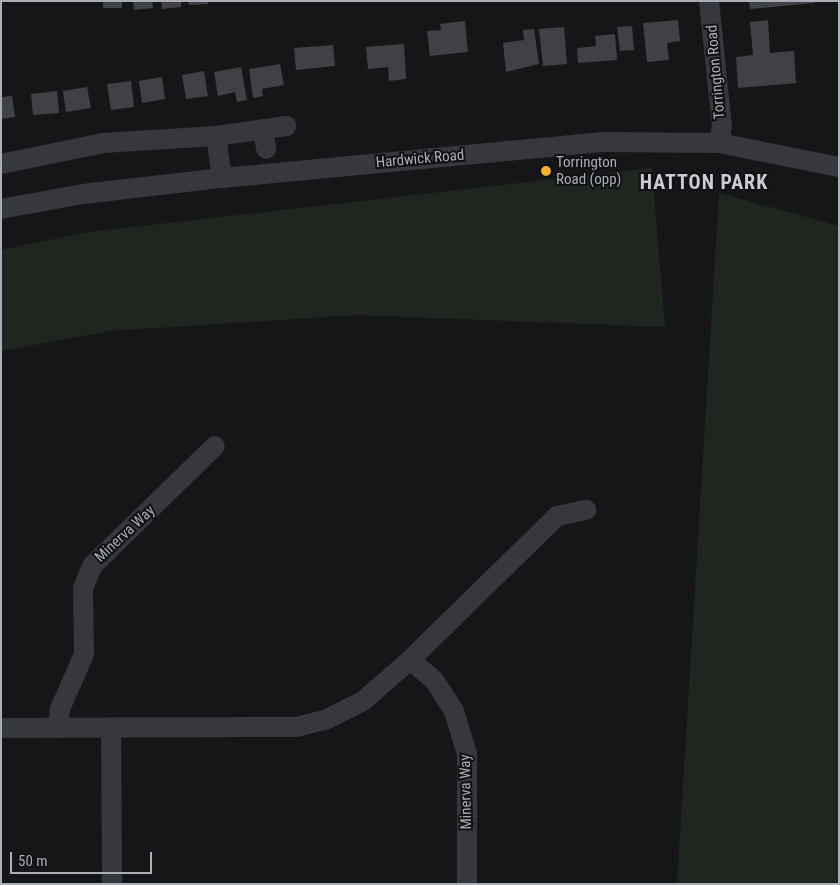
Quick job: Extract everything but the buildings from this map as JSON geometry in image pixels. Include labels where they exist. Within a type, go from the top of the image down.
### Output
[{"type":"street","name":"Torrington Road","points":[[709,1],[722,126],[719,143]]},
{"type":"street","points":[[1,164],[103,143],[216,136],[265,139],[286,126]]},
{"type":"street","points":[[216,136],[222,178]]},
{"type":"street","name":"Hardwick Road","points":[[1,209],[83,194],[222,178],[601,142],[719,143],[839,167]]},
{"type":"street","name":"Minerva Way","points":[[58,728],[60,709],[84,654],[82,588],[92,565],[215,446]]},
{"type":"street","points":[[1,728],[296,727],[318,722],[363,701],[410,660],[557,516],[586,510]]},
{"type":"street","name":"Minerva Way","points":[[410,660],[434,680],[454,711],[467,754],[467,884]]},
{"type":"street","points":[[111,729],[112,884]]},
{"type":"shaded area","points":[[652,168],[665,327],[357,315],[110,331],[1,351],[1,250],[88,232]]},
{"type":"shaded area","points":[[719,193],[839,226],[839,884],[677,884]]},
{"type":"place","name":"Torrington Road (opp)","points":[[546,171]]},
{"type":"district","name":"HATTON PARK","points":[[704,182]]}]
